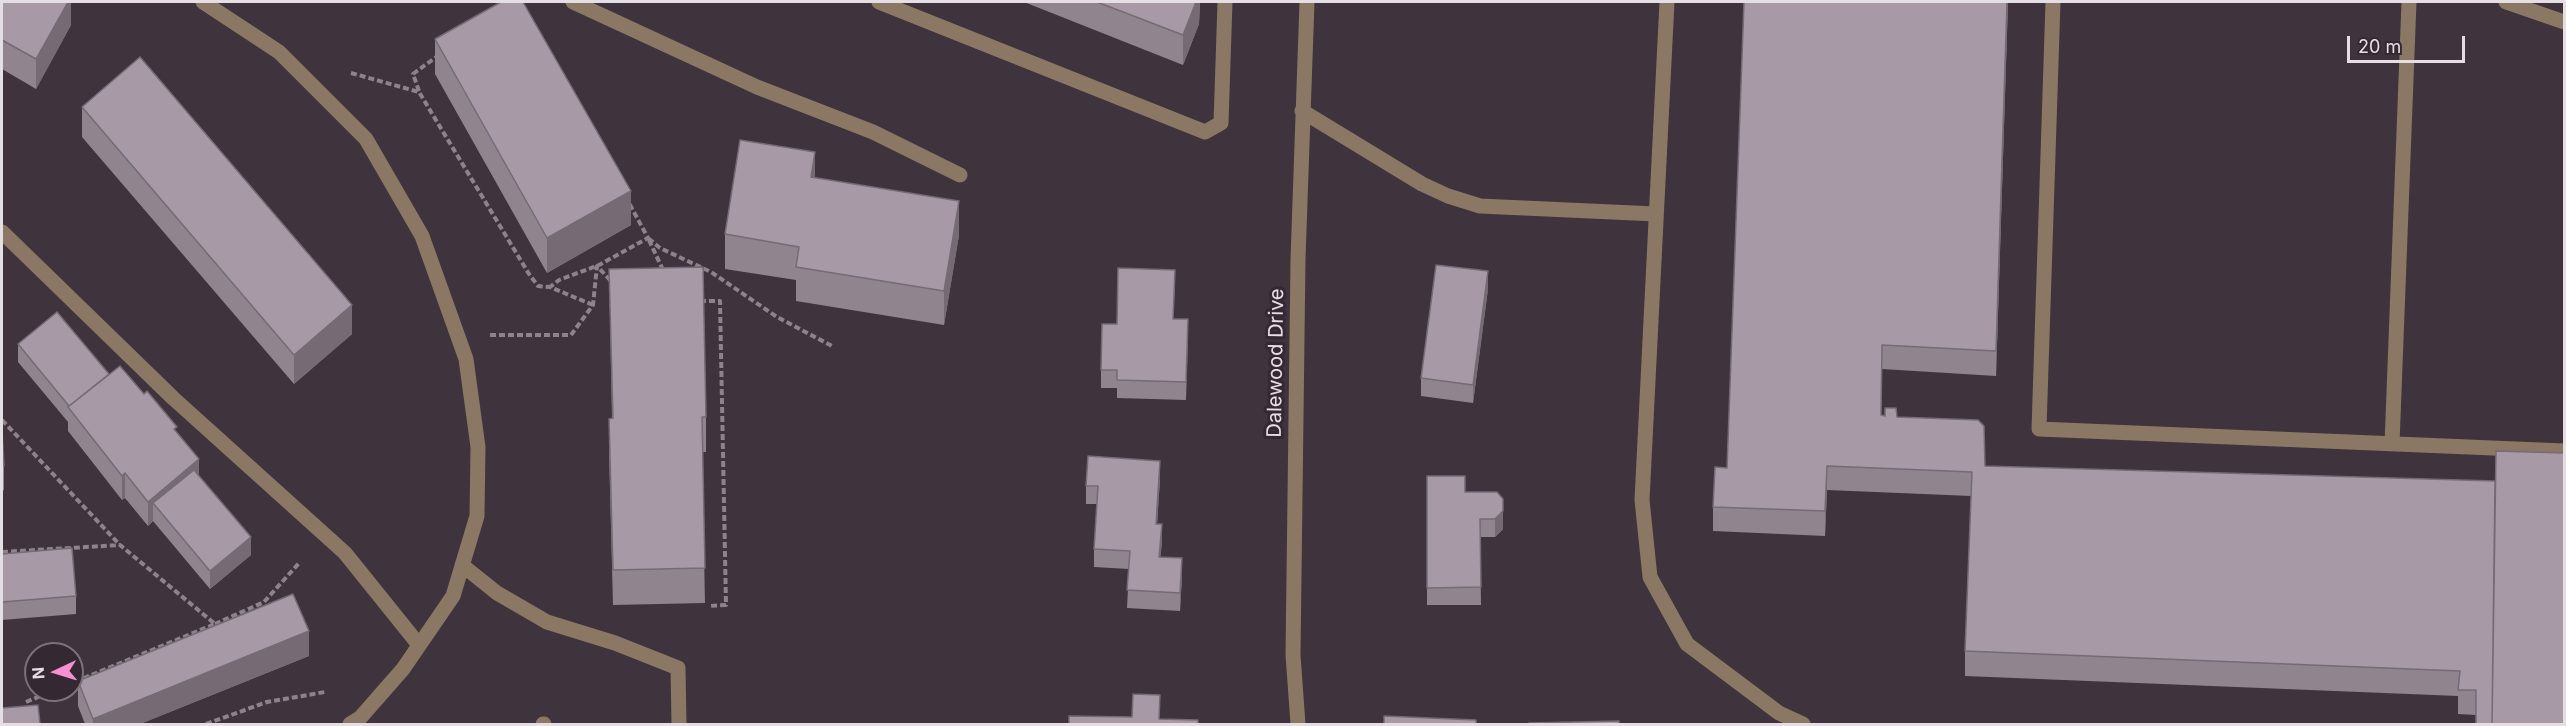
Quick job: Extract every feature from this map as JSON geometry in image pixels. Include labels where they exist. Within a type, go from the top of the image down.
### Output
[{"type":"street","points":[[203,2],[279,52],[366,140],[422,236],[466,359],[478,447],[477,516],[453,596],[396,677],[360,718],[350,724]]},
{"type":"street","points":[[573,2],[757,87],[873,132],[960,175]]},
{"type":"street","points":[[879,2],[1205,132],[1221,123],[1225,2]]},
{"type":"street","name":"Dalewood Drive","points":[[1298,724],[1293,655],[1302,111],[1307,2]]},
{"type":"street","points":[[1667,2],[1642,500],[1650,577],[1687,644],[1779,713],[1803,724]]},
{"type":"street","points":[[2053,2],[2039,429],[2565,451]]},
{"type":"street","points":[[2392,444],[2409,2]]},
{"type":"street","points":[[2506,2],[2524,6],[2565,22]]},
{"type":"street","points":[[1302,111],[1422,184],[1448,196],[1480,206],[1656,214]]},
{"type":"street","points":[[2,232],[173,398],[345,553],[420,645]]},
{"type":"street","points":[[462,565],[497,592],[547,622],[615,643],[678,668],[679,724]]},
{"type":"path","points":[[447,50],[413,74],[419,92],[538,286],[550,287],[593,305]]},
{"type":"path","points":[[351,73],[419,92]]},
{"type":"path","points":[[626,198],[668,280]]},
{"type":"path","points":[[550,287],[559,280],[597,266],[648,238]]},
{"type":"path","points":[[648,238],[660,248],[711,272],[777,317],[832,346]]},
{"type":"path","points":[[597,266],[617,287]]},
{"type":"path","points":[[490,335],[572,335],[593,305],[597,266]]},
{"type":"path","points":[[699,301],[720,301],[726,605],[709,606]]},
{"type":"path","points":[[2,420],[120,545],[215,624]]},
{"type":"path","points":[[2,552],[120,545]]},
{"type":"path","points":[[84,678],[264,602],[300,562]]},
{"type":"path","points":[[206,724],[267,702],[325,692]]},
{"type":"building","points":[[2,2],[68,2],[36,59],[2,40]]},
{"type":"building","points":[[501,2],[523,2],[631,191],[547,238],[435,39]]},
{"type":"building","points":[[1097,2],[1196,2],[1183,35]]},
{"type":"building","points":[[1744,2],[2007,2],[1996,351],[1882,345],[1881,415],[1885,416],[1885,408],[1896,408],[1897,417],[1978,420],[1984,426],[1985,466],[2495,481],[2492,724],[2476,724],[2476,690],[2458,690],[2460,671],[1965,651],[1972,472],[1827,466],[1825,511],[1713,507],[1715,467],[1727,468]]},
{"type":"building","points":[[140,57],[352,305],[294,355],[82,107]]},
{"type":"building","points":[[740,140],[815,152],[811,177],[959,201],[944,291],[796,267],[799,247],[725,234]]},
{"type":"building","points":[[1436,265],[1488,271],[1473,385],[1421,378]]},
{"type":"building","points":[[703,267],[706,417],[702,417],[705,568],[613,570],[609,419],[613,418],[609,269]]},
{"type":"building","points":[[1118,268],[1175,270],[1173,319],[1188,319],[1186,382],[1117,380],[1117,370],[1101,370],[1102,324],[1117,324]]},
{"type":"building","points":[[57,312],[109,374],[69,406],[18,344]]},
{"type":"building","points":[[120,366],[144,394],[147,391],[177,427],[174,429],[199,459],[148,502],[125,473],[122,476],[68,407]]},
{"type":"building","points":[[2,432],[4,466],[2,466]]},
{"type":"building","points":[[2496,451],[2565,453],[2565,724],[2492,724]]},
{"type":"building","points":[[1088,456],[1160,461],[1156,524],[1162,524],[1159,557],[1182,558],[1180,593],[1127,590],[1130,551],[1094,549],[1098,486],[1086,486]]},
{"type":"building","points":[[194,470],[251,537],[210,571],[153,503]]},
{"type":"building","points":[[1427,476],[1465,476],[1465,492],[1497,492],[1503,499],[1503,511],[1495,519],[1480,519],[1481,587],[1427,588]]},
{"type":"building","points":[[72,548],[76,596],[2,602],[2,554]]},
{"type":"building","points":[[293,594],[309,631],[93,719],[84,696],[84,679]]},
{"type":"building","points":[[1133,694],[1160,695],[1159,719],[1198,720],[1198,724],[1069,724],[1069,716],[1132,717]]},
{"type":"building","points":[[38,705],[40,724],[2,724],[2,708]]},
{"type":"building","points":[[1384,716],[1476,720],[1476,724],[1384,724]]},
{"type":"building","points":[[1619,721],[1619,724],[1529,724],[1529,723]]}]
